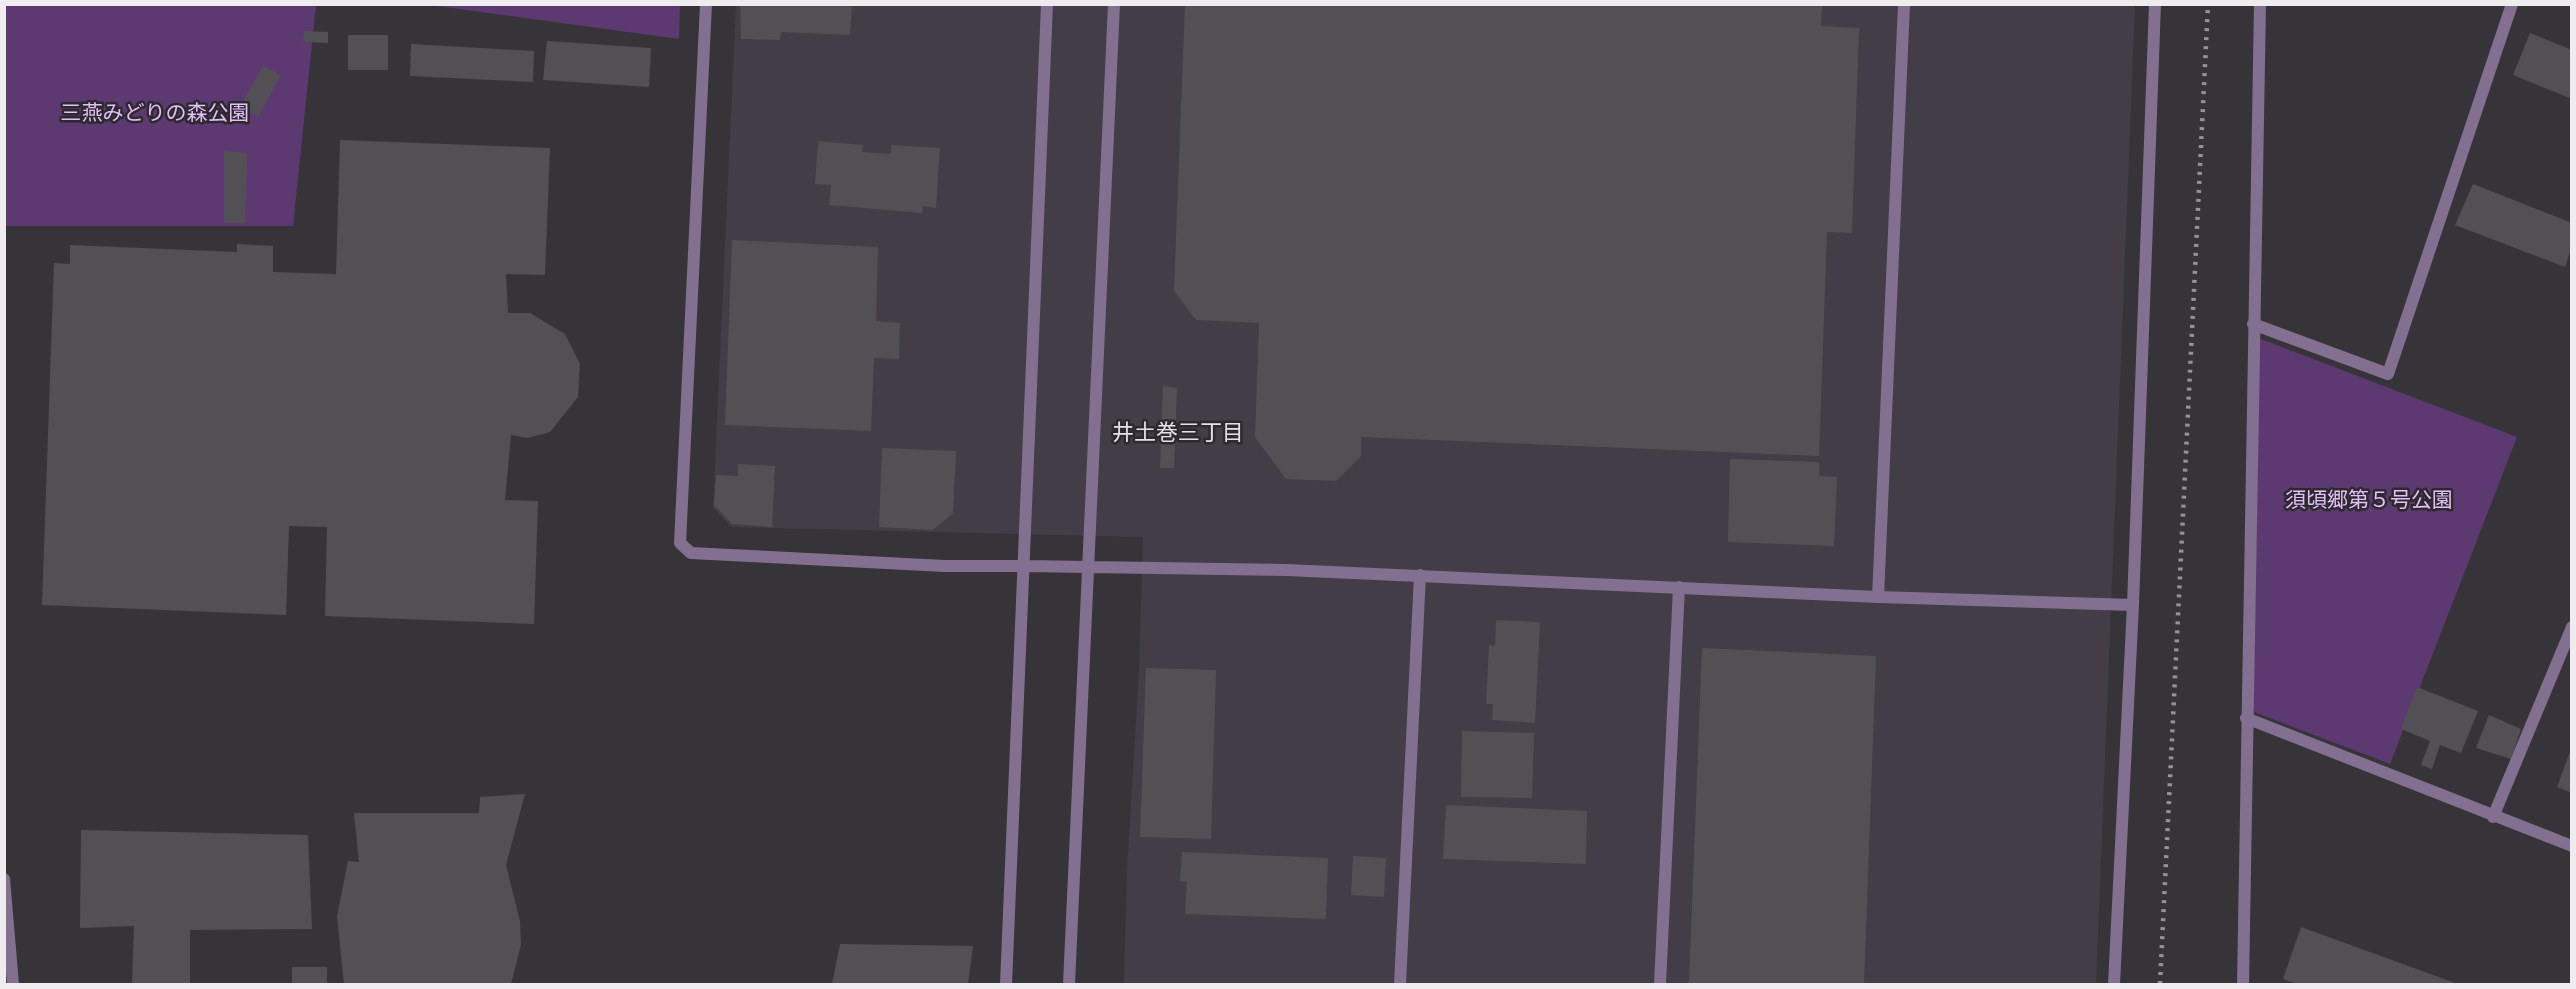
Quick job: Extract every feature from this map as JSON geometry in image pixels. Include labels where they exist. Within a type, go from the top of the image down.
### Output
[{"type":"street","points":[[706,4],[680,543],[691,553],[945,566],[1089,565],[1420,575],[1878,597],[2133,605]]},
{"type":"street","points":[[1006,984],[1047,4]]},
{"type":"street","points":[[1069,984],[1114,4]]},
{"type":"street","points":[[1878,597],[1904,4]]},
{"type":"street","points":[[2114,984],[2133,605],[2155,4]]},
{"type":"street","points":[[2243,984],[2260,4]]},
{"type":"street","points":[[2253,324],[2388,374],[2512,4]]},
{"type":"street","points":[[1400,984],[1420,575]]},
{"type":"street","points":[[1660,984],[1679,587]]},
{"type":"street","points":[[2493,817],[2571,627]]},
{"type":"street","points":[[2246,718],[2571,846]]},
{"type":"street","points":[[4,879],[13,984]]},
{"type":"shaded area","points":[[736,5],[2135,5],[2096,984],[1124,984],[1127,870],[1139,671],[1143,537],[731,527],[713,507]]},
{"type":"green space","name":"三燕みどりの森公園","points":[[4,5],[316,5],[293,226],[5,226]]},
{"type":"green space","points":[[430,5],[680,5],[679,39]]},
{"type":"green space","name":"須頃郷第５号公園","points":[[2253,336],[2517,437],[2390,764],[2254,712]]},
{"type":"building","points":[[740,4],[852,4],[850,35],[781,32],[780,40],[741,39]]},
{"type":"building","points":[[1185,4],[1822,4],[1821,26],[1859,28],[1852,233],[1827,232],[1819,456],[1361,437],[1361,456],[1336,481],[1286,479],[1255,437],[1259,323],[1196,320],[1174,291]]},
{"type":"building","points":[[304,31],[328,32],[328,43],[303,42]]},
{"type":"building","points":[[2530,33],[2572,50],[2572,99],[2513,75]]},
{"type":"building","points":[[348,35],[388,35],[388,70],[348,70]]},
{"type":"building","points":[[547,41],[651,48],[649,87],[543,80]]},
{"type":"building","points":[[411,44],[534,51],[533,82],[410,76]]},
{"type":"building","points":[[263,66],[281,75],[258,117],[240,107]]},
{"type":"building","points":[[340,140],[550,148],[545,275],[506,274],[508,313],[530,313],[565,334],[580,364],[578,397],[550,432],[528,438],[511,435],[505,500],[538,501],[534,624],[325,616],[327,527],[289,526],[286,615],[42,605],[54,263],[70,264],[70,245],[237,252],[237,244],[273,246],[273,272],[336,274]]},
{"type":"building","points":[[818,141],[863,145],[862,152],[891,154],[891,145],[940,148],[936,208],[923,206],[922,213],[829,205],[831,185],[815,184]]},
{"type":"building","points":[[224,151],[247,153],[245,223],[224,223]]},
{"type":"building","points":[[2473,184],[2572,223],[2572,246],[2565,267],[2455,225]]},
{"type":"building","points":[[732,240],[878,247],[876,321],[900,323],[899,359],[874,358],[871,431],[725,425]]},
{"type":"building","points":[[1163,386],[1177,388],[1174,468],[1160,468]]},
{"type":"building","points":[[882,448],[956,451],[953,513],[933,530],[879,527]]},
{"type":"building","points":[[1730,459],[1819,462],[1819,476],[1837,477],[1834,546],[1728,542]]},
{"type":"building","points":[[738,464],[775,466],[772,527],[732,524],[714,505],[716,475],[738,476]]},
{"type":"building","points":[[1496,620],[1540,622],[1535,723],[1492,720],[1493,704],[1486,704],[1489,645],[1495,646]]},
{"type":"building","points":[[1702,648],[1876,656],[1864,984],[1689,984]]},
{"type":"building","points":[[1146,668],[1216,670],[1211,839],[1140,837]]},
{"type":"building","points":[[2417,687],[2478,711],[2461,753],[2440,745],[2432,769],[2421,765],[2430,741],[2401,729]]},
{"type":"building","points":[[2489,715],[2521,729],[2511,759],[2476,748]]},
{"type":"building","points":[[1462,731],[1534,733],[1532,798],[1461,797]]},
{"type":"building","points":[[2572,750],[2572,793],[2557,787]]},
{"type":"building","points":[[525,794],[506,865],[520,921],[521,945],[511,984],[344,984],[337,916],[348,861],[359,862],[354,813],[479,813],[480,797]]},
{"type":"building","points":[[1446,805],[1587,811],[1586,864],[1443,859]]},
{"type":"building","points":[[81,830],[308,835],[312,929],[190,930],[190,984],[132,984],[134,926],[80,928]]},
{"type":"building","points":[[1182,852],[1328,858],[1326,919],[1185,914],[1187,882],[1180,881]]},
{"type":"building","points":[[1353,856],[1386,858],[1384,897],[1351,895]]},
{"type":"building","points":[[2301,927],[2458,984],[2297,984],[2283,979]]},
{"type":"building","points":[[840,944],[973,946],[968,984],[832,984]]},
{"type":"building","points":[[292,967],[327,967],[327,984],[292,984]]},
{"type":"railway","points":[[2160,984],[2208,4]]},
{"type":"district","name":"井土巻三丁目","points":[[1178,435]]}]
